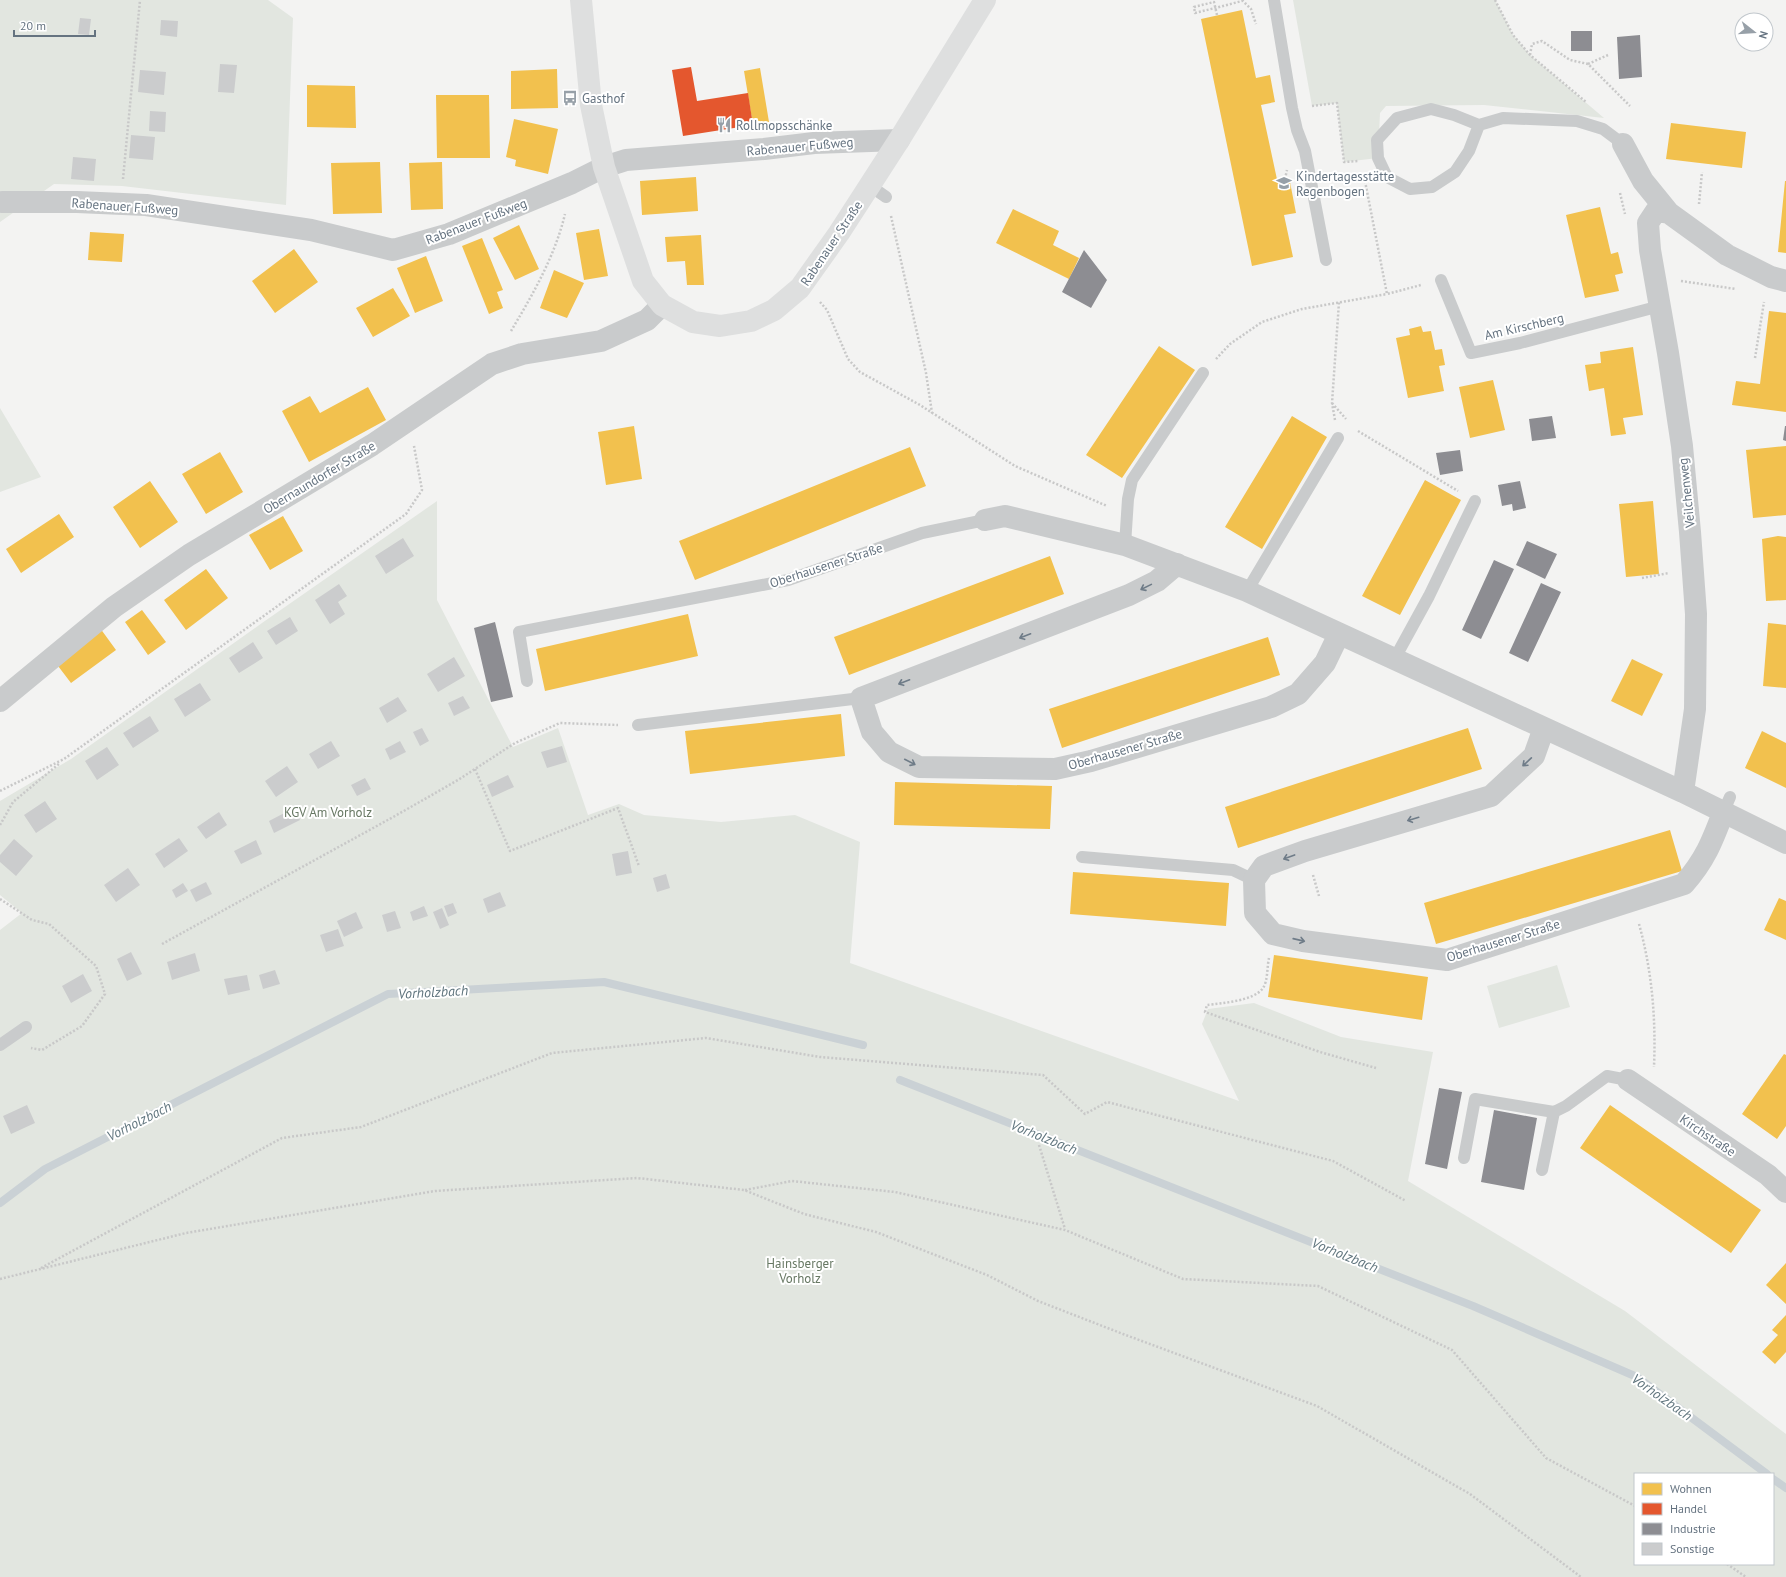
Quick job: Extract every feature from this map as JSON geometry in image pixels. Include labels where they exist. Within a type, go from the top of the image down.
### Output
[{"type":"main road","name":"Rabenauer Straße","points":[[581,0],[591,105],[604,167],[643,281],[662,305],[693,322],[720,326],[751,321],[774,310],[800,288],[839,233],[878,191],[899,140],[985,0]]},
{"type":"street","name":"Rabenauer Fußweg","points":[[2,202],[77,202],[146,205],[311,230],[393,250],[450,234],[572,183],[604,167],[626,160],[764,149],[814,143],[899,140]]},
{"type":"street","points":[[1623,144],[1643,181],[1669,213],[1727,255],[1779,279]]},
{"type":"street","name":"Veilchenweg","points":[[1669,213],[1656,211],[1648,223],[1650,250],[1682,446],[1696,614],[1695,709],[1683,792]]},
{"type":"street","name":"Obernaundorfer Straße","points":[[0,701],[114,608],[189,555],[372,445],[492,364],[522,354],[601,341],[647,320],[662,305]]},
{"type":"street","name":"Oberhausener Straße","points":[[985,520],[1005,516],[1125,545],[1247,591],[1683,792],[1726,805],[1786,843]]},
{"type":"street","points":[[861,698],[1129,595],[1157,582],[1177,564]]},
{"type":"street","name":"Oberhausener Straße","points":[[861,698],[872,732],[889,752],[919,767],[1055,769],[1091,761],[1271,707],[1298,694],[1325,663],[1339,634]]},
{"type":"street","points":[[1273,934],[1255,912],[1254,880],[1264,866],[1298,854],[1492,796],[1534,756],[1544,728]]},
{"type":"street","name":"Oberhausener Straße","points":[[1273,934],[1303,941],[1447,960],[1684,884],[1699,867],[1712,843],[1726,805]]},
{"type":"street","name":"Kirchstraße","points":[[1628,1080],[1768,1175],[1786,1192]]},
{"type":"lane","points":[[1274,0],[1292,108],[1297,130],[1305,150],[1326,260]]},
{"type":"lane","points":[[1479,126],[1469,151],[1455,172],[1432,187],[1410,189],[1388,177],[1378,158],[1377,140],[1398,118],[1431,110],[1454,115],[1479,126],[1503,118],[1577,121],[1603,129],[1623,144]]},
{"type":"lane","name":"Am Kirschberg","points":[[1441,280],[1471,353],[1527,341],[1660,306]]},
{"type":"lane","points":[[1125,545],[1125,523],[1132,480],[1202,373]]},
{"type":"lane","points":[[1247,591],[1338,438]]},
{"type":"lane","points":[[1395,658],[1429,596],[1475,501]]},
{"type":"lane","name":"Oberhausener Straße","points":[[527,681],[519,632],[788,580],[922,533],[985,520]]},
{"type":"lane","points":[[638,725],[861,698]]},
{"type":"lane","points":[[1082,857],[1234,870],[1254,880]]},
{"type":"lane","points":[[1,1044],[26,1028]]},
{"type":"lane","points":[[1464,1158],[1475,1099],[1554,1112],[1566,1106],[1606,1076],[1628,1080]]},
{"type":"lane","points":[[1542,1170],[1554,1112]]},
{"type":"path","points":[[120,204],[140,0]]},
{"type":"path","points":[[1495,0],[1513,36],[1530,55],[1586,102]]},
{"type":"path","points":[[1216,8],[1217,15],[1214,2],[1194,7],[1195,13],[1216,8],[1242,1]]},
{"type":"path","points":[[1530,55],[1532,44],[1542,41],[1570,60],[1588,64],[1630,106]]},
{"type":"path","points":[[1588,64],[1608,55]]},
{"type":"path","points":[[1292,108],[1337,103],[1344,162],[1361,160],[1362,167]]},
{"type":"path","points":[[1284,183],[1288,168]]},
{"type":"path","points":[[1698,209],[1702,172]]},
{"type":"path","points":[[1364,179],[1372,227],[1387,294]]},
{"type":"path","points":[[492,364],[532,296],[548,262],[562,225],[572,183]]},
{"type":"path","points":[[878,191],[926,373],[932,413]]},
{"type":"path","points":[[1655,278],[1742,290]]},
{"type":"path","points":[[1755,358],[1766,293],[1779,279]]},
{"type":"path","points":[[1202,373],[1230,344],[1262,322],[1302,309],[1387,294],[1441,280]]},
{"type":"path","points":[[800,288],[818,301],[827,310],[848,359],[860,372],[932,413],[1015,466],[1093,499],[1114,510],[1125,523]]},
{"type":"path","points":[[1338,438],[1332,402],[1339,302]]},
{"type":"path","points":[[1332,402],[1350,423]]},
{"type":"path","points":[[0,825],[13,802],[64,759],[406,514],[422,490],[416,449],[405,423]]},
{"type":"path","points":[[1354,428],[1359,433],[1475,501]]},
{"type":"path","points":[[1642,578],[1665,574]]},
{"type":"path","points":[[162,944],[395,816],[475,769],[515,743],[560,723],[638,725]]},
{"type":"path","points":[[0,791],[64,759]]},
{"type":"path","points":[[475,769],[510,851],[618,808],[639,866]]},
{"type":"path","points":[[1315,880],[1319,896]]},
{"type":"path","points":[[0,899],[32,920],[48,924],[96,966],[105,994],[82,1026],[42,1050],[1,1044]]},
{"type":"path","points":[[1632,901],[1647,953],[1653,996],[1655,1038],[1654,1069]]},
{"type":"path","points":[[1273,934],[1264,987],[1258,993],[1243,999],[1207,1005],[1205,1012],[1320,1052],[1376,1068]]},
{"type":"path","points":[[37,1270],[282,1138],[362,1127],[552,1053],[706,1038],[820,1057],[1043,1075],[1085,1114],[1107,1102],[1334,1161],[1406,1201]]},
{"type":"path","points":[[1039,1145],[1065,1230]]},
{"type":"path","points":[[0,1279],[186,1233],[435,1191],[637,1178],[744,1190],[804,1214],[876,1232],[988,1275],[1038,1301],[1316,1406],[1470,1494],[1581,1577]]},
{"type":"path","points":[[744,1190],[792,1181],[895,1192],[1065,1230],[1184,1279],[1318,1286],[1452,1350],[1546,1458],[1634,1505]]},
{"type":"path","points":[[1728,1565],[1746,1577]]},
{"type":"green space","points":[[0,0],[268,0],[293,18],[286,205],[122,186],[54,184],[0,222]]},
{"type":"green space","points":[[1293,0],[1495,0],[1513,35],[1530,55],[1604,118],[1484,105],[1386,106],[1380,113],[1378,158],[1344,162],[1337,103],[1312,106]]},
{"type":"green space","points":[[0,408],[41,477],[0,492]]},
{"type":"green space","name":"Hainsberger Vorholz","points":[[437,501],[437,600],[513,747],[558,728],[588,815],[619,804],[644,815],[721,822],[795,815],[860,842],[850,963],[1239,1101],[1202,1024],[1208,1009],[1254,1003],[1341,1037],[1433,1052],[1408,1181],[1625,1311],[1786,1434],[1786,1577],[0,1577],[0,930],[22,913],[0,895],[0,801],[71,759]]},
{"type":"green space","points":[[1557,965],[1570,1007],[1499,1028],[1487,986]]},
{"type":"building: Wohnen","points":[[1242,10],[1256,78],[1270,75],[1275,102],[1261,105],[1278,184],[1290,182],[1296,213],[1284,215],[1293,257],[1252,266],[1201,19]]},
{"type":"building: Wohnen","points":[[760,68],[769,122],[753,125],[744,71]]},
{"type":"building: Wohnen","points":[[557,69],[558,108],[511,109],[511,71]]},
{"type":"building: Wohnen","points":[[307,85],[355,86],[356,128],[307,127]]},
{"type":"building: Wohnen","points":[[436,95],[489,95],[490,158],[437,158]]},
{"type":"building: Wohnen","points":[[514,119],[558,129],[548,174],[515,166],[516,160],[506,157]]},
{"type":"building: Wohnen","points":[[1671,123],[1746,132],[1742,168],[1666,159]]},
{"type":"building: Wohnen","points":[[380,162],[382,213],[333,214],[331,163]]},
{"type":"building: Wohnen","points":[[442,162],[443,209],[411,210],[409,163]]},
{"type":"building: Wohnen","points":[[696,177],[698,211],[642,215],[640,181]]},
{"type":"building: Wohnen","points":[[1786,181],[1786,253],[1778,252]]},
{"type":"building: Wohnen","points":[[1600,207],[1611,254],[1618,252],[1623,273],[1615,275],[1619,291],[1585,298],[1566,215]]},
{"type":"building: Wohnen","points":[[1013,209],[1059,231],[1053,245],[1079,258],[1069,279],[996,243]]},
{"type":"building: Wohnen","points":[[519,225],[539,269],[515,280],[493,238]]},
{"type":"building: Wohnen","points":[[599,229],[608,276],[584,280],[576,233]]},
{"type":"building: Wohnen","points":[[90,232],[124,234],[122,262],[88,260]]},
{"type":"building: Wohnen","points":[[701,235],[704,285],[687,285],[685,261],[667,262],[665,237]]},
{"type":"building: Wohnen","points":[[482,238],[503,290],[497,292],[503,308],[489,314],[462,246]]},
{"type":"building: Wohnen","points":[[294,249],[318,282],[275,313],[252,281]]},
{"type":"building: Wohnen","points":[[426,256],[443,301],[415,313],[397,268]]},
{"type":"building: Wohnen","points":[[554,270],[584,283],[567,318],[540,308]]},
{"type":"building: Wohnen","points":[[393,288],[410,316],[373,337],[356,308]]},
{"type":"building: Wohnen","points":[[1769,311],[1786,313],[1786,412],[1732,405],[1736,381],[1760,384]]},
{"type":"building: Wohnen","points":[[1421,326],[1423,332],[1431,331],[1435,350],[1442,349],[1445,365],[1439,366],[1444,391],[1408,398],[1396,338],[1410,335],[1409,329]]},
{"type":"building: Wohnen","points":[[1159,346],[1195,370],[1122,478],[1086,455]]},
{"type":"building: Wohnen","points":[[1633,347],[1643,415],[1623,418],[1626,434],[1611,436],[1604,388],[1589,391],[1585,365],[1601,363],[1600,352]]},
{"type":"building: Wohnen","points":[[1493,380],[1505,430],[1470,438],[1459,387]]},
{"type":"building: Wohnen","points":[[368,387],[386,420],[309,462],[282,411],[310,396],[320,413]]},
{"type":"building: Wohnen","points":[[1292,416],[1327,437],[1262,549],[1225,527]]},
{"type":"building: Wohnen","points":[[634,426],[642,479],[606,485],[598,432]]},
{"type":"building: Wohnen","points":[[1786,446],[1786,515],[1753,518],[1746,450]]},
{"type":"building: Wohnen","points":[[910,447],[926,486],[695,580],[679,541]]},
{"type":"building: Wohnen","points":[[220,452],[243,492],[206,514],[182,474]]},
{"type":"building: Wohnen","points":[[1425,480],[1461,500],[1400,615],[1362,596]]},
{"type":"building: Wohnen","points":[[150,481],[178,522],[140,548],[113,507]]},
{"type":"building: Wohnen","points":[[1653,501],[1659,574],[1626,577],[1619,504]]},
{"type":"building: Wohnen","points":[[59,514],[74,537],[21,573],[6,549]]},
{"type":"building: Wohnen","points":[[283,516],[303,551],[270,570],[249,535]]},
{"type":"building: Wohnen","points":[[1778,536],[1786,537],[1786,600],[1766,601],[1762,539]]},
{"type":"building: Wohnen","points":[[1050,556],[1064,594],[849,675],[834,637]]},
{"type":"building: Wohnen","points":[[206,569],[228,598],[186,630],[164,600]]},
{"type":"building: Wohnen","points":[[142,610],[166,642],[148,655],[125,622]]},
{"type":"building: Wohnen","points":[[688,614],[698,656],[545,691],[536,649]]},
{"type":"building: Wohnen","points":[[1768,623],[1786,625],[1786,688],[1763,686]]},
{"type":"building: Wohnen","points":[[100,628],[116,650],[71,683],[55,662]]},
{"type":"building: Wohnen","points":[[1268,637],[1280,675],[1062,748],[1049,709]]},
{"type":"building: Wohnen","points":[[1632,659],[1663,674],[1642,716],[1611,701]]},
{"type":"building: Wohnen","points":[[841,714],[845,756],[690,774],[685,731]]},
{"type":"building: Wohnen","points":[[1468,728],[1482,769],[1238,848],[1225,807]]},
{"type":"building: Wohnen","points":[[1762,731],[1786,743],[1786,788],[1745,768]]},
{"type":"building: Wohnen","points":[[895,782],[1052,786],[1050,829],[894,825]]},
{"type":"building: Wohnen","points":[[1670,830],[1682,871],[1436,944],[1424,903]]},
{"type":"building: Wohnen","points":[[1073,872],[1229,883],[1226,926],[1070,914]]},
{"type":"building: Wohnen","points":[[1779,898],[1786,901],[1786,940],[1764,930]]},
{"type":"building: Wohnen","points":[[1274,955],[1428,977],[1422,1020],[1268,997]]},
{"type":"building: Wohnen","points":[[1784,1054],[1786,1055],[1786,1126],[1777,1139],[1742,1114]]},
{"type":"building: Wohnen","points":[[1610,1105],[1761,1210],[1731,1253],[1580,1148]]},
{"type":"building: Wohnen","points":[[1786,1263],[1786,1304],[1766,1285]]},
{"type":"building: Wohnen","points":[[1786,1315],[1786,1352],[1775,1364],[1762,1352],[1778,1335],[1772,1330]]},
{"type":"building: Handel","points":[[691,67],[697,101],[748,93],[753,125],[683,136],[672,70]]},
{"type":"building: Industrie","points":[[1571,31],[1592,31],[1592,51],[1571,51]]},
{"type":"building: Industrie","points":[[1640,35],[1642,77],[1619,79],[1617,37]]},
{"type":"building: Industrie","points":[[1084,250],[1107,280],[1091,308],[1062,292]]},
{"type":"building: Industrie","points":[[1552,416],[1556,438],[1532,441],[1529,419]]},
{"type":"building: Industrie","points":[[1786,426],[1786,441],[1783,440]]},
{"type":"building: Industrie","points":[[1460,450],[1463,471],[1440,475],[1436,453]]},
{"type":"building: Industrie","points":[[1520,481],[1526,508],[1513,511],[1512,504],[1502,506],[1498,485]]},
{"type":"building: Industrie","points":[[1527,541],[1557,554],[1545,579],[1516,565]]},
{"type":"building: Industrie","points":[[1494,560],[1514,569],[1481,639],[1462,630]]},
{"type":"building: Industrie","points":[[1541,583],[1561,592],[1528,662],[1509,653]]},
{"type":"building: Industrie","points":[[495,622],[513,697],[491,702],[474,628]]},
{"type":"building: Industrie","points":[[1439,1088],[1462,1092],[1447,1169],[1425,1164]]},
{"type":"building: Industrie","points":[[1494,1110],[1537,1118],[1524,1190],[1481,1182]]},
{"type":"building: Sonstige","points":[[80,18],[91,19],[89,35],[78,34]]},
{"type":"building: Sonstige","points":[[161,20],[178,21],[177,37],[160,35]]},
{"type":"building: Sonstige","points":[[220,64],[237,65],[234,93],[218,92]]},
{"type":"building: Sonstige","points":[[140,70],[166,72],[164,95],[138,92]]},
{"type":"building: Sonstige","points":[[150,111],[166,112],[165,132],[149,131]]},
{"type":"building: Sonstige","points":[[131,135],[155,137],[153,160],[129,158]]},
{"type":"building: Sonstige","points":[[73,157],[96,159],[94,181],[71,179]]},
{"type":"building: Sonstige","points":[[403,538],[414,556],[386,574],[375,556]]},
{"type":"building: Sonstige","points":[[339,584],[347,596],[338,602],[345,614],[330,624],[315,600]]},
{"type":"building: Sonstige","points":[[290,617],[298,631],[276,645],[267,631]]},
{"type":"building: Sonstige","points":[[253,642],[263,658],[239,673],[229,658]]},
{"type":"building: Sonstige","points":[[454,657],[465,676],[438,692],[427,674]]},
{"type":"building: Sonstige","points":[[200,683],[211,700],[185,717],[174,699]]},
{"type":"building: Sonstige","points":[[463,696],[470,708],[454,716],[448,703]]},
{"type":"building: Sonstige","points":[[398,697],[407,711],[387,723],[379,708]]},
{"type":"building: Sonstige","points":[[150,716],[159,731],[133,748],[123,733]]},
{"type":"building: Sonstige","points":[[422,728],[429,741],[420,746],[413,732]]},
{"type":"building: Sonstige","points":[[331,741],[340,756],[318,769],[309,754]]},
{"type":"building: Sonstige","points":[[400,741],[406,752],[390,760],[385,749]]},
{"type":"building: Sonstige","points":[[562,746],[567,762],[547,768],[541,752]]},
{"type":"building: Sonstige","points":[[107,747],[119,765],[97,780],[85,761]]},
{"type":"building: Sonstige","points":[[287,766],[298,782],[276,797],[265,781]]},
{"type":"building: Sonstige","points":[[508,775],[514,787],[492,797],[487,785]]},
{"type":"building: Sonstige","points":[[365,778],[371,789],[357,796],[351,785]]},
{"type":"building: Sonstige","points":[[45,801],[57,819],[36,833],[24,815]]},
{"type":"building: Sonstige","points":[[294,808],[300,820],[274,833],[269,821]]},
{"type":"building: Sonstige","points":[[219,812],[227,825],[206,839],[197,827]]},
{"type":"building: Sonstige","points":[[179,838],[188,851],[164,868],[155,854]]},
{"type":"building: Sonstige","points":[[14,839],[33,856],[16,876],[0,862],[0,855]]},
{"type":"building: Sonstige","points":[[256,840],[262,854],[241,864],[234,851]]},
{"type":"building: Sonstige","points":[[628,851],[632,873],[616,876],[612,854]]},
{"type":"building: Sonstige","points":[[128,868],[140,885],[116,902],[104,885]]},
{"type":"building: Sonstige","points":[[666,874],[670,888],[657,892],[653,878]]},
{"type":"building: Sonstige","points":[[206,882],[212,894],[196,902],[190,890]]},
{"type":"building: Sonstige","points":[[183,883],[188,891],[176,898],[172,890]]},
{"type":"building: Sonstige","points":[[500,892],[506,906],[488,913],[483,899]]},
{"type":"building: Sonstige","points":[[453,903],[457,913],[448,917],[444,906]]},
{"type":"building: Sonstige","points":[[424,906],[428,916],[413,921],[410,912]]},
{"type":"building: Sonstige","points":[[442,908],[449,925],[440,929],[433,912]]},
{"type":"building: Sonstige","points":[[395,911],[401,928],[387,932],[382,915]]},
{"type":"building: Sonstige","points":[[356,912],[363,928],[344,937],[337,921]]},
{"type":"building: Sonstige","points":[[338,929],[344,946],[326,952],[320,935]]},
{"type":"building: Sonstige","points":[[131,952],[142,974],[127,981],[117,959]]},
{"type":"building: Sonstige","points":[[195,953],[200,971],[172,980],[167,962]]},
{"type":"building: Sonstige","points":[[275,970],[280,984],[263,989],[259,975]]},
{"type":"building: Sonstige","points":[[83,974],[92,991],[71,1003],[62,986]]},
{"type":"building: Sonstige","points":[[247,975],[250,990],[228,995],[224,979]]},
{"type":"building: Sonstige","points":[[27,1105],[35,1123],[11,1134],[3,1116]]},
{"type":"waterway","name":"Vorholzbach","points":[[0,1203],[45,1169],[388,994],[604,982],[863,1045]]},
{"type":"waterway","name":"Vorholzbach","points":[[900,1080],[1473,1306],[1637,1377],[1766,1473]]},
{"type":"waterway","name":"Vorholzbach","points":[[1774,1480],[1786,1488]]},
{"type":"place","name":"Gasthof","points":[[570,98]]},
{"type":"place","name":"Rollmopsschänke","points":[[724,125]]},
{"type":"place","name":"Kindertagesstätte Regenbogen","points":[[1284,183]]},
{"type":"park label","name":"KGV Am Vorholz","points":[[328,812]]}]
